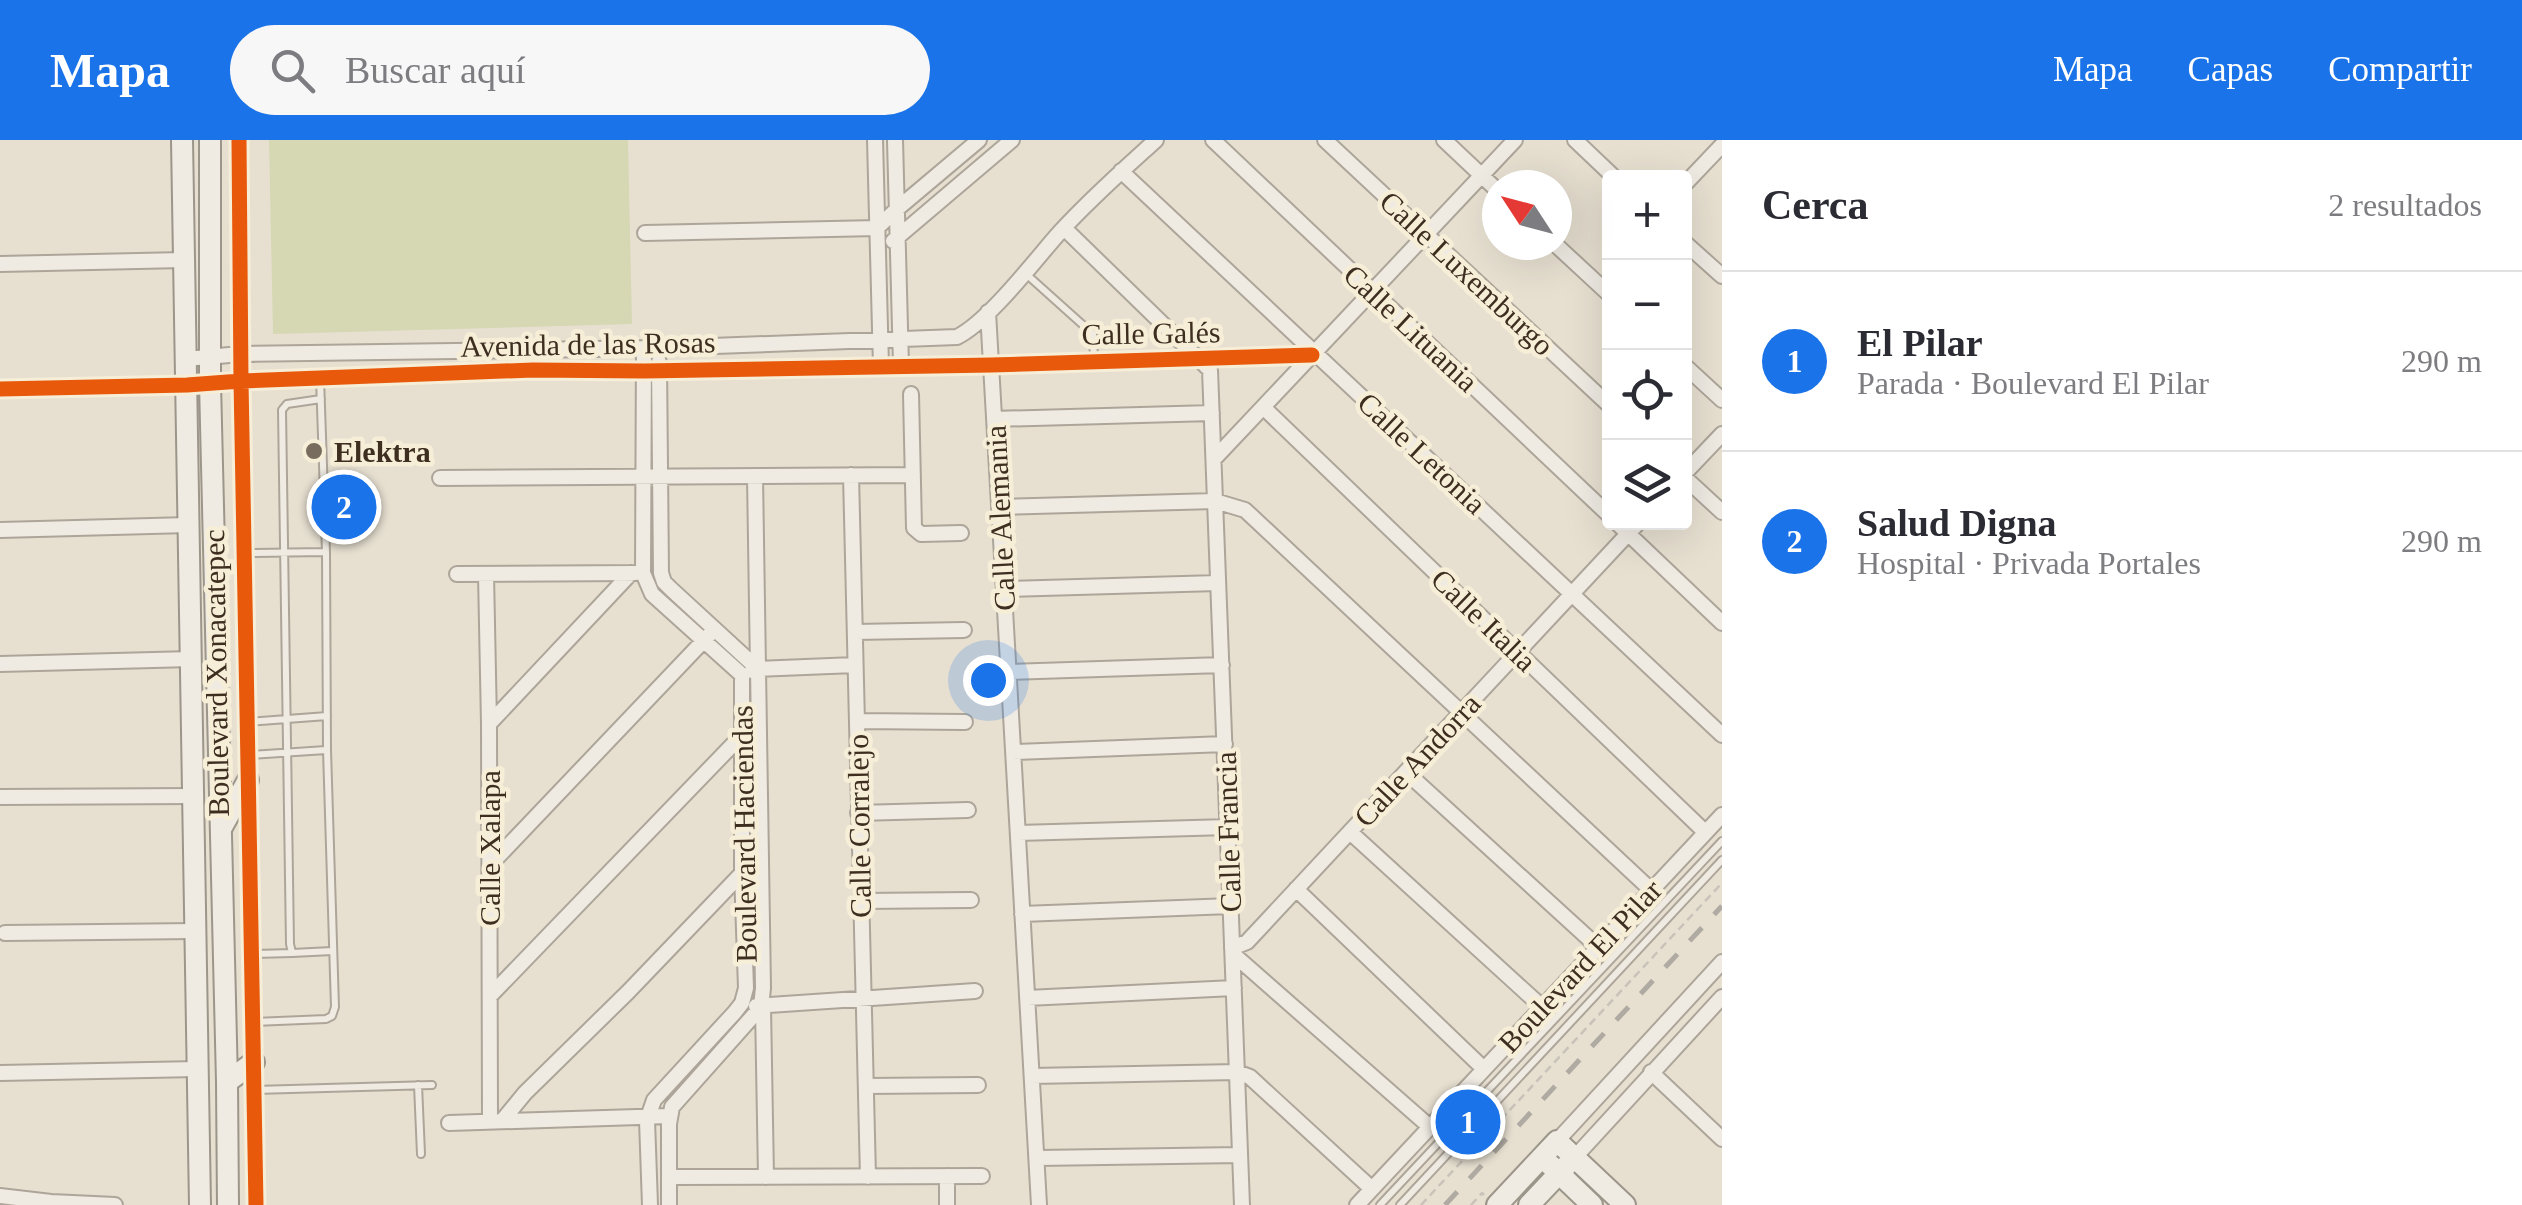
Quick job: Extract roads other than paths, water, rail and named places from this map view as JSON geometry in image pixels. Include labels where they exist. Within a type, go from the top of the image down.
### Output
[{"type":"main road","name":"Boulevard Xonacatepec","points":[[182,140],[200,1205]]},
{"type":"main road","name":"Boulevard Xonacatepec","points":[[210,140],[210,383],[228,1205]]},
{"type":"main road","points":[[220,831],[248,780]]},
{"type":"main road","points":[[227,1082],[254,1062]]},
{"type":"main road","points":[[1490,1199],[1558,1141],[1625,1205]]},
{"type":"main road","points":[[1542,1157],[1592,1205]]},
{"type":"main road","points":[[1530,1205],[1574,1157]]},
{"type":"street","points":[[239,140],[256,1205]]},
{"type":"street","points":[[874,140],[880,366]]},
{"type":"street","points":[[895,140],[900,365]]},
{"type":"street","points":[[645,233],[877,228],[979,140]]},
{"type":"street","points":[[878,254],[1012,140]]},
{"type":"street","points":[[988,312],[1098,191],[1156,140]]},
{"type":"street","name":"Calle Lituania","points":[[1213,140],[1602,508]]},
{"type":"street","name":"Calle Luxemburgo","points":[[1325,140],[1602,399]]},
{"type":"street","points":[[1214,459],[1482,175],[1444,140]]},
{"type":"street","points":[[1487,170],[1515,140]]},
{"type":"street","points":[[1575,140],[1607,170]]},
{"type":"street","points":[[1692,176],[1722,145]]},
{"type":"street","points":[[947,168],[960,185]]},
{"type":"street","name":"Calle Letonia","points":[[1122,171],[1722,736]]},
{"type":"street","points":[[1064,228],[1200,360]]},
{"type":"street","points":[[1692,249],[1722,276]]},
{"type":"street","points":[[0,264],[184,260]]},
{"type":"street","points":[[1572,260],[1602,288]]},
{"type":"street","name":"Avenida de las Rosas","points":[[186,359],[240,354],[651,348],[957,337],[968,332],[988,312]]},
{"type":"street","name":"Calle Alemania","points":[[988,312],[1040,1205]]},
{"type":"street","points":[[457,574],[661,573],[660,476],[651,348]]},
{"type":"street","name":"Calle Galés","points":[[991,365],[1313,353]]},
{"type":"street","name":"Calle Francia","points":[[1200,360],[1210,370],[1242,1205]]},
{"type":"street","name":"Avenida de las Rosas","points":[[0,389],[532,370],[991,365]]},
{"type":"street","points":[[489,724],[637,573],[652,371]]},
{"type":"street","points":[[1692,372],[1722,400]]},
{"type":"street","points":[[912,394],[914,528],[921,534],[961,532]]},
{"type":"street","name":"Calle Italia","points":[[1262,407],[1705,832]]},
{"type":"street","points":[[994,419],[1212,413]]},
{"type":"street","points":[[1692,466],[1722,434]]},
{"type":"street","points":[[440,478],[913,474]]},
{"type":"street","name":"Calle Corralejo","points":[[851,475],[868,1177]]},
{"type":"street","points":[[755,476],[758,669]]},
{"type":"street","points":[[1692,483],[1722,512]]},
{"type":"street","points":[[999,507],[1216,501],[1244,510],[1651,890]]},
{"type":"street","points":[[0,530],[189,525]]},
{"type":"street","name":"Calle Andorra","points":[[1233,951],[1247,942],[1632,530]]},
{"type":"street","points":[[1636,530],[1722,623]]},
{"type":"street","name":"Boulevard Haciendas","points":[[637,573],[652,594],[758,669],[762,1007],[677,1100],[670,1116]]},
{"type":"street","name":"Boulevard Haciendas","points":[[648,1117],[662,1088],[742,1002],[746,988],[742,675],[664,582],[661,573]]},
{"type":"street","name":"Calle Xalapa","points":[[486,574],[490,996],[496,1121]]},
{"type":"street","points":[[1004,589],[1218,583]]},
{"type":"street","points":[[854,632],[964,630]]},
{"type":"street","points":[[490,865],[709,635]]},
{"type":"street","points":[[0,664],[192,659]]},
{"type":"street","points":[[742,675],[758,669],[856,665]]},
{"type":"street","points":[[1008,672],[1222,665]]},
{"type":"street","points":[[490,996],[758,718]]},
{"type":"street","points":[[857,721],[965,722]]},
{"type":"street","points":[[1013,752],[1225,744]]},
{"type":"street","points":[[1406,772],[1598,947]]},
{"type":"street","points":[[0,797],[194,796]]},
{"type":"street","points":[[858,812],[968,810]]},
{"type":"street","name":"Boulevard El Pilar","points":[[1357,1205],[1722,814]]},
{"type":"street","points":[[1018,833],[1228,826]]},
{"type":"street","points":[[1350,832],[1542,1008]]},
{"type":"street","points":[[496,1121],[761,855]]},
{"type":"street","points":[[1296,889],[1484,1069]]},
{"type":"street","points":[[861,901],[971,900]]},
{"type":"street","points":[[1022,914],[1231,906]]},
{"type":"street","points":[[5,933],[196,930]]},
{"type":"street","points":[[1233,951],[1430,1127]]},
{"type":"street","points":[[1558,1141],[1722,962]]},
{"type":"street","points":[[1027,998],[1234,988]]},
{"type":"street","points":[[742,1002],[762,1007],[975,992]]},
{"type":"street","points":[[1574,1157],[1722,997]]},
{"type":"street","points":[[762,1007],[766,1177]]},
{"type":"street","points":[[0,1073],[198,1069]]},
{"type":"street","points":[[1032,1076],[1237,1072],[1250,1077],[1372,1189]]},
{"type":"street","points":[[1651,1072],[1722,1140]]},
{"type":"street","points":[[866,1086],[978,1084]]},
{"type":"street","points":[[449,1123],[670,1116],[669,1205]]},
{"type":"street","points":[[648,1117],[650,1205]]},
{"type":"street","points":[[1037,1158],[1240,1155]]},
{"type":"street","points":[[947,1176],[947,1205]]},
{"type":"street","points":[[669,1177],[982,1176]]},
{"type":"street","points":[[0,1196],[115,1205]]},
{"type":"lane","points":[[1024,272],[1093,334],[1094,361]]},
{"type":"lane","points":[[253,1022],[326,1019],[332,1016],[334,1007],[320,378]]},
{"type":"lane","points":[[292,954],[282,410],[287,404],[320,398]]},
{"type":"lane","points":[[244,553],[326,552]]},
{"type":"lane","points":[[247,722],[327,716]]},
{"type":"lane","points":[[248,755],[327,750]]},
{"type":"lane","points":[[1380,1205],[1722,840]]},
{"type":"lane","points":[[1400,1205],[1722,860]]},
{"type":"lane","points":[[252,954],[332,951]]},
{"type":"lane","points":[[254,1090],[432,1085]]},
{"type":"lane","points":[[418,1086],[421,1154]]},
{"type":"railway","points":[[1445,1205],[1722,906]]},
{"type":"place","name":"Elektra","points":[[314,451]]},
{"type":"place","name":"Salud Digna","points":[[344,507]]},
{"type":"place","name":"El Pilar","points":[[1468,1122]]}]
